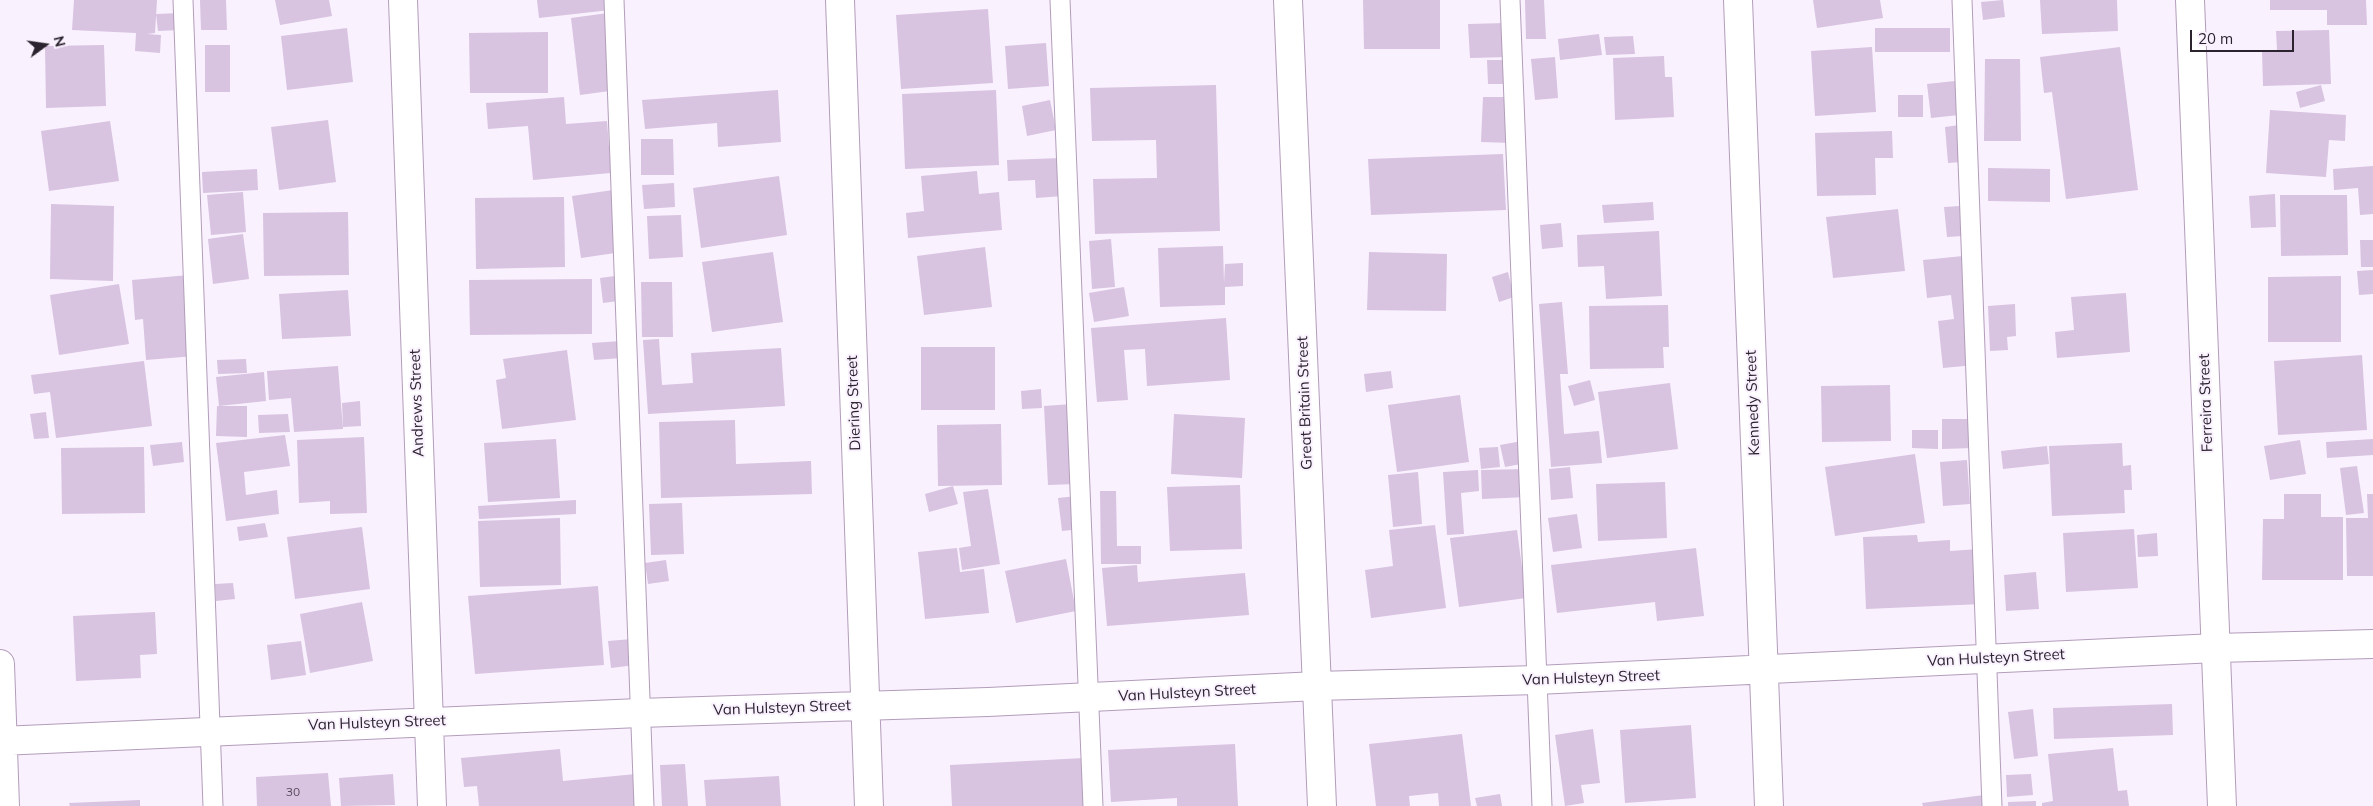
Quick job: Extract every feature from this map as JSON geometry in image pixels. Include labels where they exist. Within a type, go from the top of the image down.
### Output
[{"type":"street","name":"Andrews Street","points":[[403,0],[432,806]]},
{"type":"street","name":"Diering Street","points":[[840,0],[869,806]]},
{"type":"street","name":"Great Britain Street","points":[[1288,0],[1322,806]]},
{"type":"street","name":"Kennedy Street","points":[[1738,0],[1769,806]]},
{"type":"street","name":"Ferreira Street","points":[[2190,0],[2222,806]]},
{"type":"street","name":"Van Hulsteyn Street","points":[[1,741],[428,721],[1089,697],[1317,686],[1538,680],[2216,648],[2373,644]]},
{"type":"street","points":[[0,664],[1,741],[5,806]]},
{"type":"lane","points":[[183,0],[213,806]]},
{"type":"lane","points":[[614,0],[639,713],[644,806]]},
{"type":"lane","points":[[1060,0],[1093,806]]},
{"type":"lane","points":[[1510,0],[1542,806]]},
{"type":"lane","points":[[1962,0],[1992,806]]},
{"type":"building","points":[[74,0],[157,0],[155,33],[147,34],[161,35],[160,53],[135,51],[136,33],[72,30]]},
{"type":"building","points":[[200,0],[226,0],[227,30],[201,30]]},
{"type":"building","points":[[275,0],[329,0],[332,16],[280,25]]},
{"type":"building","points":[[537,0],[609,0],[610,10],[539,18]]},
{"type":"building","points":[[1363,0],[1440,0],[1440,49],[1364,49]]},
{"type":"building","points":[[1525,0],[1544,0],[1546,39],[1526,39]]},
{"type":"building","points":[[1813,0],[1880,0],[1883,18],[1817,28]]},
{"type":"building","points":[[2003,0],[2005,17],[1983,20],[1981,2]]},
{"type":"building","points":[[2040,0],[2117,0],[2118,31],[2042,34]]},
{"type":"building","points":[[2270,0],[2366,0],[2367,25],[2327,25],[2327,10],[2270,10]]},
{"type":"building","points":[[988,9],[993,83],[901,89],[896,15]]},
{"type":"building","points":[[180,13],[180,30],[158,31],[156,14]]},
{"type":"building","points":[[608,13],[617,90],[580,95],[571,18]]},
{"type":"building","points":[[1506,23],[1508,57],[1470,58],[1468,24]]},
{"type":"building","points":[[347,28],[353,82],[287,90],[281,36]]},
{"type":"building","points":[[1875,28],[1950,28],[1950,52],[1875,52]]},
{"type":"building","points":[[2329,30],[2331,84],[2263,86],[2262,50],[2277,50],[2276,31]]},
{"type":"building","points":[[548,32],[548,93],[470,93],[469,33]]},
{"type":"building","points":[[1599,34],[1602,55],[1560,60],[1558,39]]},
{"type":"building","points":[[1633,36],[1635,54],[1606,55],[1604,37]]},
{"type":"building","points":[[1046,43],[1049,86],[1008,89],[1005,46]]},
{"type":"building","points":[[104,45],[106,106],[46,108],[45,46]]},
{"type":"building","points":[[205,45],[230,45],[230,92],[205,92]]},
{"type":"building","points":[[1872,47],[1876,112],[1815,116],[1811,51]]},
{"type":"building","points":[[2120,47],[2138,190],[2066,199],[2052,92],[2044,93],[2040,57]]},
{"type":"building","points":[[1664,56],[1665,77],[1672,77],[1674,117],[1615,120],[1613,58]]},
{"type":"building","points":[[1555,57],[1558,98],[1535,100],[1531,59]]},
{"type":"building","points":[[1985,59],[2020,59],[2021,141],[1984,141]]},
{"type":"building","points":[[1487,60],[1509,60],[1509,84],[1488,84]]},
{"type":"building","points":[[1955,81],[1959,115],[1931,118],[1927,84]]},
{"type":"building","points":[[1216,85],[1220,231],[1095,234],[1093,179],[1157,178],[1156,140],[1092,141],[1090,88]]},
{"type":"building","points":[[2321,85],[2325,101],[2300,108],[2296,92]]},
{"type":"building","points":[[778,90],[781,142],[718,147],[717,123],[645,129],[642,100]]},
{"type":"building","points":[[996,90],[999,165],[905,169],[902,94]]},
{"type":"building","points":[[1898,95],[1923,95],[1923,117],[1898,117]]},
{"type":"building","points":[[564,97],[566,124],[607,121],[611,173],[533,180],[528,126],[488,129],[486,103]]},
{"type":"building","points":[[1483,97],[1512,97],[1511,143],[1481,142]]},
{"type":"building","points":[[1050,100],[1056,130],[1027,136],[1022,106]]},
{"type":"building","points":[[2270,110],[2346,115],[2345,141],[2329,140],[2326,177],[2266,173]]},
{"type":"building","points":[[328,120],[336,182],[279,190],[271,127]]},
{"type":"building","points":[[110,121],[119,181],[49,191],[41,131]]},
{"type":"building","points":[[1959,125],[1962,162],[1948,163],[1945,127]]},
{"type":"building","points":[[1892,131],[1893,158],[1875,158],[1876,195],[1817,196],[1815,133]]},
{"type":"building","points":[[641,139],[673,139],[674,175],[641,175]]},
{"type":"building","points":[[1503,154],[1506,210],[1371,215],[1368,159]]},
{"type":"building","points":[[1061,158],[1063,196],[1036,198],[1035,180],[1008,181],[1007,160]]},
{"type":"building","points":[[2373,166],[2373,214],[2360,215],[2358,188],[2334,190],[2333,169]]},
{"type":"building","points":[[1988,168],[2050,169],[2050,202],[1988,201]]},
{"type":"building","points":[[257,169],[258,190],[203,193],[202,172]]},
{"type":"building","points":[[977,171],[979,194],[999,192],[1002,230],[908,238],[906,213],[924,211],[921,176]]},
{"type":"building","points":[[779,176],[787,235],[701,248],[693,188]]},
{"type":"building","points":[[674,183],[675,207],[644,209],[642,185]]},
{"type":"building","points":[[613,190],[622,252],[581,258],[572,196]]},
{"type":"building","points":[[243,192],[246,232],[211,235],[207,195]]},
{"type":"building","points":[[2275,194],[2276,227],[2251,228],[2249,196]]},
{"type":"building","points":[[2280,195],[2347,195],[2348,255],[2281,256]]},
{"type":"building","points":[[564,197],[565,267],[476,269],[475,198]]},
{"type":"building","points":[[1653,202],[1654,220],[1604,223],[1602,205]]},
{"type":"building","points":[[51,204],[114,206],[113,281],[50,279]]},
{"type":"building","points":[[1960,206],[1963,236],[1947,237],[1944,207]]},
{"type":"building","points":[[1898,209],[1905,271],[1833,278],[1826,217]]},
{"type":"building","points":[[348,212],[349,275],[264,276],[263,213]]},
{"type":"building","points":[[681,215],[683,257],[649,259],[647,216]]},
{"type":"building","points":[[1561,223],[1563,247],[1542,249],[1540,225]]},
{"type":"building","points":[[1659,231],[1662,296],[1606,299],[1604,266],[1578,267],[1577,235]]},
{"type":"building","points":[[243,234],[249,279],[213,284],[208,239]]},
{"type":"building","points":[[1111,239],[1115,287],[1092,289],[1089,241]]},
{"type":"building","points":[[2360,240],[2373,240],[2373,267],[2361,267]]},
{"type":"building","points":[[1223,246],[1224,283],[1225,264],[1243,263],[1243,286],[1225,287],[1225,305],[1160,307],[1158,248]]},
{"type":"building","points":[[985,247],[992,307],[924,315],[917,256]]},
{"type":"building","points":[[773,252],[783,322],[712,332],[702,262]]},
{"type":"building","points":[[1369,252],[1447,254],[1446,311],[1367,310]]},
{"type":"building","points":[[1963,256],[1975,365],[1943,368],[1938,321],[1954,319],[1951,295],[1927,298],[1923,260]]},
{"type":"building","points":[[2373,270],[2373,294],[2359,295],[2357,271]]},
{"type":"building","points":[[1508,272],[1514,297],[1499,302],[1492,277]]},
{"type":"building","points":[[189,275],[195,356],[146,360],[143,319],[135,320],[132,280]]},
{"type":"building","points":[[615,276],[618,301],[603,303],[600,278]]},
{"type":"building","points":[[2341,276],[2341,342],[2268,342],[2268,277]]},
{"type":"building","points":[[592,279],[592,334],[470,335],[469,280]]},
{"type":"building","points":[[641,282],[672,282],[673,337],[642,337]]},
{"type":"building","points":[[119,284],[129,344],[59,355],[50,295]]},
{"type":"building","points":[[1124,287],[1129,316],[1094,322],[1089,293]]},
{"type":"building","points":[[348,290],[351,336],[282,339],[279,294]]},
{"type":"building","points":[[2126,293],[2130,352],[2057,358],[2055,332],[2074,330],[2071,297]]},
{"type":"building","points":[[1562,302],[1568,374],[1560,374],[1564,434],[1599,431],[1602,463],[1551,467],[1539,304]]},
{"type":"building","points":[[2015,304],[2016,336],[2007,337],[2008,350],[1990,351],[1988,306]]},
{"type":"building","points":[[1668,305],[1669,347],[1663,347],[1664,368],[1590,369],[1589,306]]},
{"type":"building","points":[[1226,318],[1230,380],[1147,386],[1145,349],[1124,350],[1128,400],[1097,402],[1091,328]]},
{"type":"building","points":[[659,339],[662,385],[693,383],[691,353],[781,348],[785,406],[648,414],[643,340]]},
{"type":"building","points":[[621,341],[622,358],[594,360],[592,343]]},
{"type":"building","points":[[921,347],[995,347],[995,410],[921,410]]},
{"type":"building","points":[[567,350],[576,420],[502,429],[496,380],[506,378],[503,359]]},
{"type":"building","points":[[2362,355],[2367,430],[2278,435],[2274,361]]},
{"type":"building","points":[[246,359],[247,373],[218,374],[217,360]]},
{"type":"building","points":[[144,361],[152,426],[56,438],[50,392],[34,394],[31,375]]},
{"type":"building","points":[[338,366],[343,429],[294,432],[291,398],[269,400],[267,371]]},
{"type":"building","points":[[1391,371],[1393,388],[1366,392],[1364,374]]},
{"type":"building","points":[[264,372],[266,401],[219,406],[216,377]]},
{"type":"building","points":[[1590,380],[1595,400],[1574,406],[1568,386]]},
{"type":"building","points":[[1670,383],[1678,449],[1607,458],[1598,392]]},
{"type":"building","points":[[1890,385],[1891,441],[1822,442],[1821,386]]},
{"type":"building","points":[[1041,389],[1042,408],[1022,409],[1021,391]]},
{"type":"building","points":[[1460,395],[1469,462],[1397,472],[1388,405]]},
{"type":"building","points":[[360,401],[361,426],[343,427],[342,403]]},
{"type":"building","points":[[1072,404],[1076,484],[1048,485],[1044,406]]},
{"type":"building","points":[[217,406],[247,406],[247,437],[216,436]]},
{"type":"building","points":[[46,412],[49,438],[34,439],[30,414]]},
{"type":"building","points":[[288,414],[290,432],[259,433],[258,415]]},
{"type":"building","points":[[1174,414],[1245,418],[1242,478],[1171,474]]},
{"type":"building","points":[[1942,419],[1974,419],[1973,448],[1942,449]]},
{"type":"building","points":[[735,420],[736,464],[811,461],[812,494],[661,498],[659,422]]},
{"type":"building","points":[[1001,424],[1002,485],[938,486],[937,425]]},
{"type":"building","points":[[1912,430],[1938,430],[1938,449],[1912,448]]},
{"type":"building","points":[[285,435],[290,466],[244,472],[246,495],[277,490],[279,514],[226,521],[216,443]]},
{"type":"building","points":[[364,437],[367,513],[330,514],[330,501],[299,503],[297,440]]},
{"type":"building","points":[[556,439],[560,498],[488,502],[484,443]]},
{"type":"building","points":[[2373,439],[2373,455],[2327,458],[2326,442]]},
{"type":"building","points":[[2300,440],[2306,474],[2270,480],[2264,446]]},
{"type":"building","points":[[1522,441],[1526,463],[1505,467],[1500,445]]},
{"type":"building","points":[[182,442],[184,462],[153,466],[150,445]]},
{"type":"building","points":[[2122,443],[2123,466],[2131,465],[2132,490],[2124,490],[2125,513],[2052,516],[2049,446]]},
{"type":"building","points":[[2047,446],[2049,464],[2003,469],[2001,451]]},
{"type":"building","points":[[144,447],[145,513],[62,514],[61,448]]},
{"type":"building","points":[[1498,447],[1500,467],[1481,469],[1479,448]]},
{"type":"building","points":[[1915,454],[1925,523],[1835,536],[1825,467]]},
{"type":"building","points":[[1967,460],[1970,504],[1943,506],[1940,462]]},
{"type":"building","points":[[2357,466],[2364,513],[2346,515],[2340,468]]},
{"type":"building","points":[[1570,467],[1573,498],[1551,500],[1549,469]]},
{"type":"building","points":[[1526,469],[1527,497],[1482,499],[1481,470]]},
{"type":"building","points":[[1478,470],[1479,491],[1461,493],[1464,534],[1447,535],[1443,472]]},
{"type":"building","points":[[1418,472],[1422,524],[1393,527],[1388,475]]},
{"type":"building","points":[[1665,482],[1667,538],[1598,541],[1596,484]]},
{"type":"building","points":[[1240,485],[1242,549],[1170,551],[1167,487]]},
{"type":"building","points":[[953,486],[958,504],[929,512],[925,494]]},
{"type":"building","points":[[988,489],[1000,564],[962,570],[959,548],[971,546],[963,492]]},
{"type":"building","points":[[1100,491],[1116,491],[1117,546],[1141,546],[1141,564],[1101,564]]},
{"type":"building","points":[[2284,494],[2321,494],[2321,517],[2343,517],[2343,580],[2262,580],[2263,519],[2284,519]]},
{"type":"building","points":[[2367,494],[2373,494],[2373,576],[2347,576],[2346,518],[2368,518]]},
{"type":"building","points":[[1077,496],[1081,529],[1062,531],[1058,498]]},
{"type":"building","points":[[576,500],[576,514],[479,519],[478,506]]},
{"type":"building","points":[[682,503],[684,554],[651,555],[649,504]]},
{"type":"building","points":[[1577,514],[1582,548],[1553,552],[1548,518]]},
{"type":"building","points":[[560,518],[561,585],[480,587],[478,521]]},
{"type":"building","points":[[265,523],[268,537],[239,541],[237,527]]},
{"type":"building","points":[[1435,525],[1446,608],[1371,618],[1365,570],[1393,566],[1389,530]]},
{"type":"building","points":[[362,527],[370,589],[295,599],[287,537]]},
{"type":"building","points":[[2134,529],[2138,588],[2066,592],[2063,533]]},
{"type":"building","points":[[1517,530],[1526,598],[1459,607],[1450,538]]},
{"type":"building","points":[[2157,533],[2158,556],[2138,557],[2137,535]]},
{"type":"building","points":[[1917,535],[1918,542],[1950,540],[1950,551],[1979,549],[1982,604],[1866,609],[1863,537]]},
{"type":"building","points":[[957,548],[960,572],[984,569],[989,613],[925,619],[918,552]]},
{"type":"building","points":[[1696,548],[1704,616],[1657,621],[1655,602],[1557,613],[1551,565]]},
{"type":"building","points":[[1066,559],[1076,611],[1016,623],[1005,571]]},
{"type":"building","points":[[666,560],[669,581],[648,584],[645,563]]},
{"type":"building","points":[[1137,565],[1138,582],[1245,573],[1249,615],[1107,626],[1102,568]]},
{"type":"building","points":[[2036,572],[2039,609],[2006,611],[2004,575]]},
{"type":"building","points":[[233,583],[235,599],[216,601],[215,584]]},
{"type":"building","points":[[598,586],[604,665],[475,674],[468,596]]},
{"type":"building","points":[[362,602],[373,661],[310,673],[300,614]]},
{"type":"building","points":[[155,612],[157,654],[140,655],[141,678],[76,681],[73,616]]},
{"type":"building","points":[[632,639],[635,665],[611,668],[608,641]]},
{"type":"building","points":[[301,641],[306,675],[271,680],[267,645]]},
{"type":"building","points":[[2172,704],[2173,735],[2054,739],[2053,708]]},
{"type":"building","points":[[2033,709],[2038,756],[2014,759],[2008,712]]},
{"type":"building","points":[[1691,725],[1696,798],[1625,803],[1620,730]]},
{"type":"building","points":[[1593,729],[1600,783],[1581,785],[1584,803],[1565,806],[1555,735]]},
{"type":"building","points":[[1462,734],[1471,806],[1439,806],[1438,793],[1409,796],[1410,806],[1376,806],[1369,744]]},
{"type":"building","points":[[1235,744],[1238,806],[1177,806],[1177,798],[1111,802],[1108,750]]},
{"type":"building","points":[[2113,748],[2118,791],[2127,790],[2129,806],[2042,806],[2042,803],[2053,801],[2048,754]]},
{"type":"building","points":[[560,749],[563,781],[636,774],[640,806],[479,806],[477,786],[464,787],[461,758]]},
{"type":"building","points":[[1084,758],[1086,806],[952,806],[950,765]]},
{"type":"building","points":[[685,764],[688,806],[662,806],[660,765]]},
{"type":"building","points":[[328,773],[331,806],[257,806],[256,777]]},
{"type":"building","points":[[393,774],[395,805],[341,806],[339,778]]},
{"type":"building","points":[[2031,774],[2033,795],[2007,797],[2006,775]]},
{"type":"building","points":[[779,776],[781,806],[706,806],[704,780]]},
{"type":"building","points":[[1500,794],[1502,806],[1477,806],[1475,798]]},
{"type":"building","points":[[1984,795],[1986,806],[1923,806],[1922,803]]},
{"type":"building","points":[[140,800],[140,806],[70,806],[69,803]]},
{"type":"building","points":[[2036,801],[2036,806],[2008,806],[2008,802]]}]
